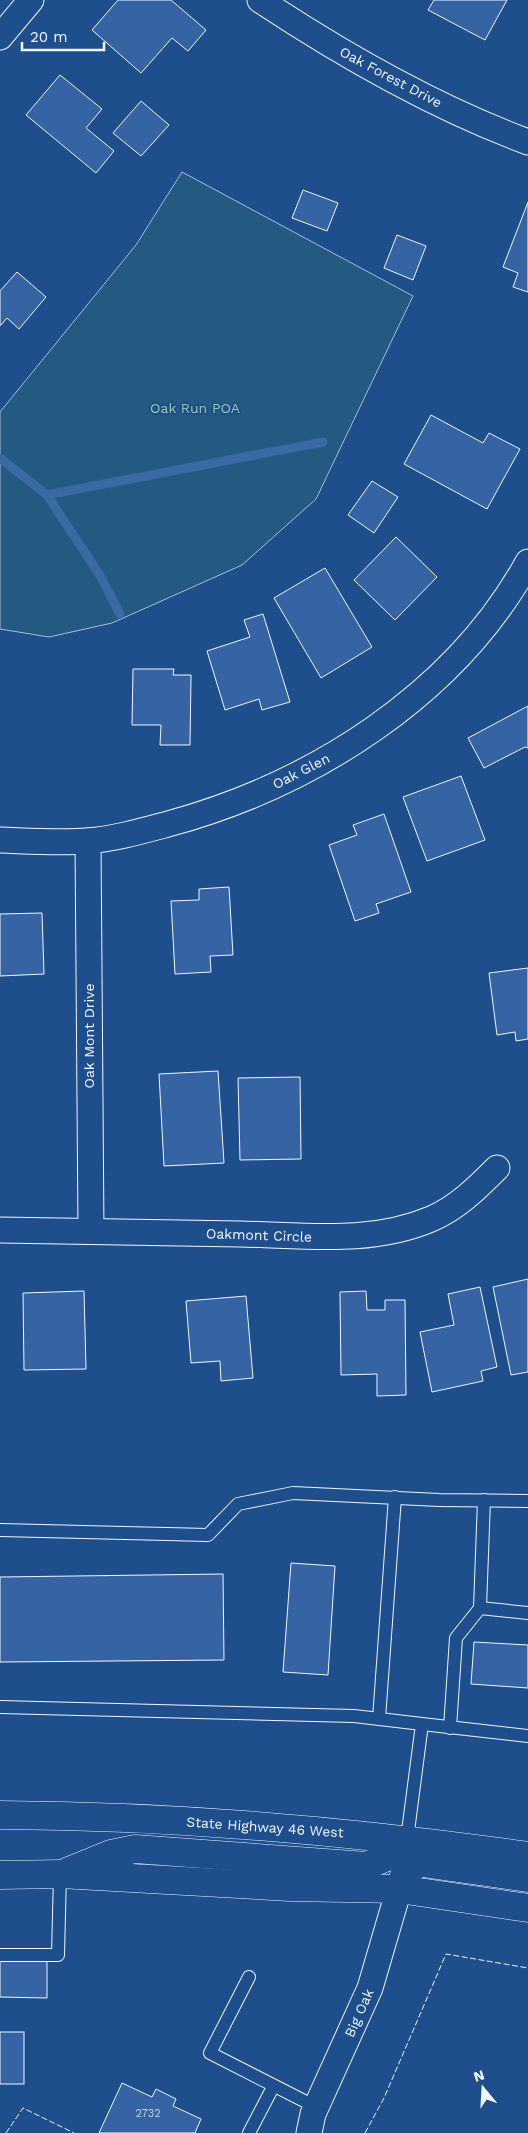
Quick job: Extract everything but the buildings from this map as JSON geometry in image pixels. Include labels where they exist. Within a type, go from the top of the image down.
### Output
[{"type":"main road","name":"State Highway 46 West","points":[[0,1815],[180,1820],[299,1828],[408,1839],[528,1856]]},
{"type":"main road","points":[[60,1874],[111,1854],[135,1849],[366,1866],[389,1856],[408,1839]]},
{"type":"main road","points":[[399,1889],[407,1868],[422,1863],[528,1878]]},
{"type":"main road","points":[[0,1875],[60,1874],[290,1887],[399,1889],[528,1908]]},
{"type":"street","points":[[0,37],[31,0]]},
{"type":"street","name":"Oak Forest Drive","points":[[260,0],[317,36],[408,87],[452,109],[528,142]]},
{"type":"street","name":"Oak Glen","points":[[0,840],[88,841],[137,832],[195,817],[247,798],[304,772],[353,743],[410,700],[454,660],[490,620],[526,572]]},
{"type":"street","name":"Oak Mont Drive","points":[[88,841],[91,1231]]},
{"type":"street","name":"Oakmont Circle","points":[[0,1230],[280,1234],[328,1237],[363,1236],[398,1229],[432,1219],[463,1201],[497,1168]]},
{"type":"street","name":"Big Oak","points":[[308,2133],[316,2107],[370,1988],[399,1889]]},
{"type":"lane","points":[[0,1530],[208,1535],[238,1504],[293,1492],[528,1501]]},
{"type":"lane","points":[[379,1720],[395,1497]]},
{"type":"lane","points":[[450,1728],[456,1638],[480,1608],[484,1500]]},
{"type":"lane","points":[[480,1608],[528,1613]]},
{"type":"lane","points":[[0,1707],[354,1716],[528,1736]]},
{"type":"lane","points":[[408,1839],[422,1724]]},
{"type":"lane","points":[[0,1955],[58,1955],[60,1874]]},
{"type":"lane","points":[[249,1977],[210,2053],[316,2107]]},
{"type":"lane","points":[[249,2133],[273,2086]]},
{"type":"green space","name":"Oak Run POA","points":[[182,172],[413,296],[316,499],[242,565],[112,623],[49,637],[0,629],[0,412],[136,245]]},
{"type":"waterway","points":[[47,495],[323,442]]},
{"type":"waterway","points":[[0,458],[47,495],[101,577],[120,614]]},
{"type":"fence","points":[[365,2133],[384,2098],[446,1954],[528,1968]]},
{"type":"fence","points":[[6,2133],[23,2108],[74,2133]]}]
